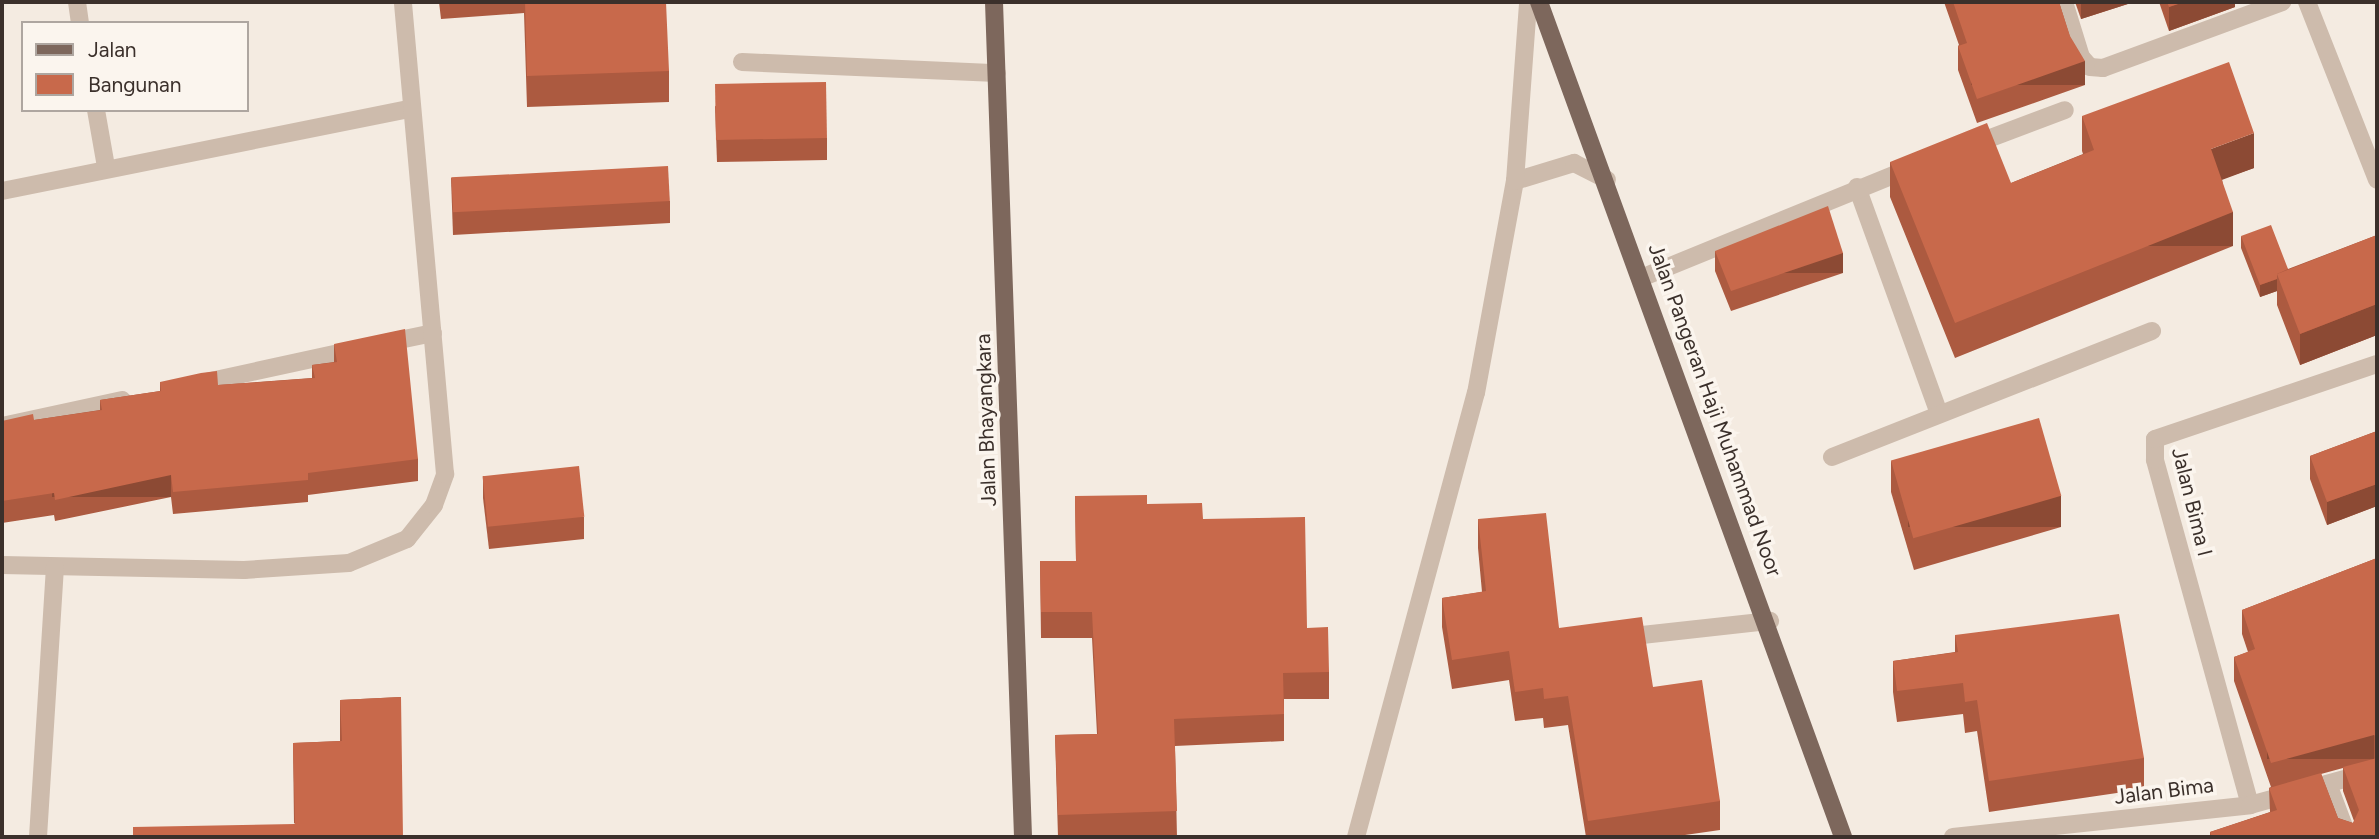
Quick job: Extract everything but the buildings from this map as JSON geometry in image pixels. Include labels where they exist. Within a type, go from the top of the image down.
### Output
[{"type":"main road","name":"Jalan Bhayangkara","points":[[994,2],[1023,837]]},
{"type":"main road","name":"Jalan Pangeran Haji Muhammad Noor","points":[[1539,2],[1770,621],[1843,837]]},
{"type":"street","points":[[77,2],[80,21]]},
{"type":"street","points":[[2,565],[244,570],[349,563],[407,539],[434,505],[446,474],[403,2]]},
{"type":"street","points":[[1356,837],[1476,393],[1515,181],[1528,2]]},
{"type":"street","points":[[2064,2],[2081,57],[2090,67],[2104,68],[2282,2]]},
{"type":"street","points":[[2307,2],[2377,180]]},
{"type":"street","points":[[742,62],[997,73]]},
{"type":"street","points":[[2,191],[106,167],[412,108]]},
{"type":"street","points":[[1641,278],[1857,187],[2065,110]]},
{"type":"street","points":[[96,112],[106,167]]},
{"type":"street","points":[[1515,181],[1573,163],[1607,180]]},
{"type":"street","points":[[1857,187],[1939,414]]},
{"type":"street","points":[[1832,457],[2152,331]]},
{"type":"street","points":[[177,388],[433,333]]},
{"type":"street","name":"Jalan Bima I","points":[[2250,805],[2155,460],[2155,439],[2377,364]]},
{"type":"street","points":[[2,426],[136,397]]},
{"type":"street","points":[[38,837],[55,568]]},
{"type":"street","points":[[1600,640],[1770,621]]},
{"type":"street","name":"Jalan Bima","points":[[1953,837],[2250,805],[2377,770]]},
{"type":"street","points":[[2328,784],[2347,837]]}]
